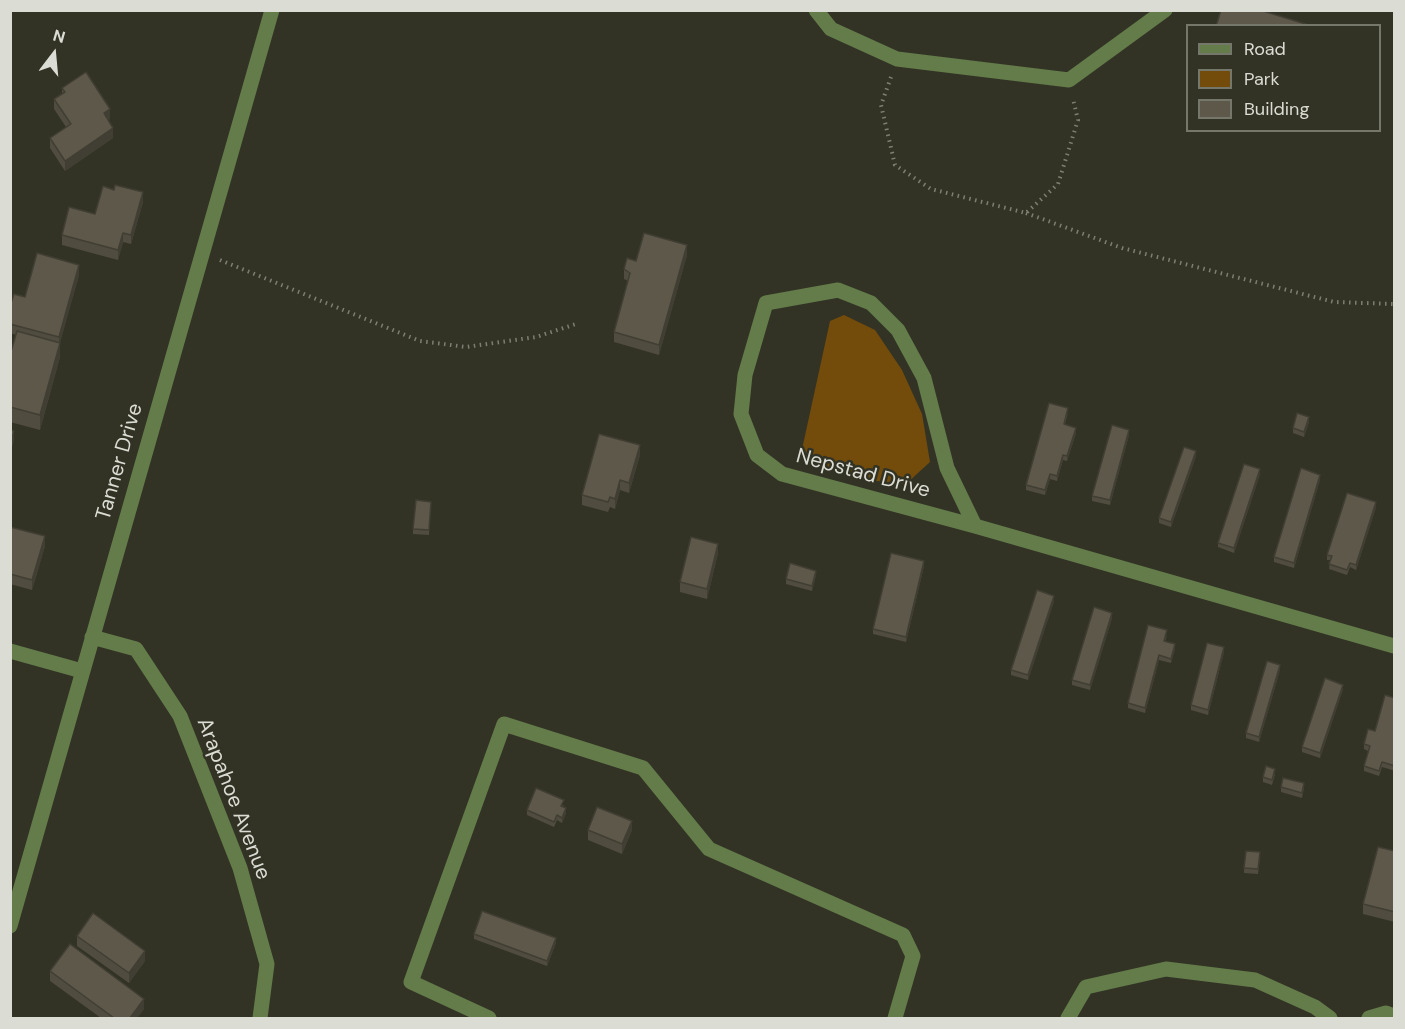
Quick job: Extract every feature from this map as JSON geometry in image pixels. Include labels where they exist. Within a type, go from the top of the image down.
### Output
[{"type":"street","name":"Tanner Drive","points":[[10,926],[272,10]]},
{"type":"street","points":[[816,10],[831,29],[897,60],[1069,81],[1165,10]]},
{"type":"street","name":"Nepstad Drive","points":[[975,526],[947,468],[924,378],[898,330],[871,303],[838,290],[766,303],[745,375],[741,414],[758,455],[782,474],[975,526],[1395,646]]},
{"type":"street","name":"Arapahoe Avenue","points":[[92,637],[136,649],[180,716],[240,868],[267,964],[260,1018]]},
{"type":"street","points":[[10,651],[82,670]]},
{"type":"street","points":[[489,1018],[411,982],[504,724],[643,768],[709,849],[903,935],[913,956],[895,1018]]},
{"type":"street","points":[[1068,1018],[1086,987],[1166,969],[1255,980],[1315,1006],[1330,1018]]},
{"type":"street","points":[[1369,1018],[1386,1013],[1395,1016]]},
{"type":"path","points":[[897,60],[881,105],[895,165],[931,189],[1026,213],[1122,248],[1334,302],[1395,304]]},
{"type":"path","points":[[1026,213],[1058,184],[1078,120],[1069,81]]},
{"type":"path","points":[[201,255],[226,262],[420,341],[466,347],[536,337],[576,324]]},
{"type":"green space","points":[[844,315],[875,330],[902,370],[922,414],[930,462],[906,484],[867,480],[829,468],[801,454],[830,321]]},
{"type":"building","points":[[1221,10],[1260,10],[1306,24],[1217,24]]},
{"type":"building","points":[[86,72],[110,109],[104,113],[113,128],[65,161],[50,138],[71,124],[54,99],[65,92],[62,88]]},
{"type":"building","points":[[115,185],[143,192],[131,235],[123,233],[118,250],[62,235],[69,207],[95,214],[103,186],[114,190]]},
{"type":"building","points":[[644,233],[687,245],[659,345],[614,332],[630,273],[624,269],[627,258],[636,261]]},
{"type":"building","points":[[37,253],[79,265],[59,337],[10,324],[10,306],[14,294],[25,297]]},
{"type":"building","points":[[17,331],[60,343],[40,415],[10,407],[10,355]]},
{"type":"building","points":[[1049,403],[1068,408],[1064,424],[1076,428],[1067,456],[1063,455],[1057,476],[1050,474],[1045,490],[1026,485]]},
{"type":"building","points":[[1297,413],[1309,417],[1304,432],[1293,428]]},
{"type":"building","points":[[1112,425],[1129,430],[1110,500],[1092,496]]},
{"type":"building","points":[[10,430],[14,431],[10,444]]},
{"type":"building","points":[[599,434],[640,445],[629,483],[620,480],[615,499],[610,497],[608,502],[582,495]]},
{"type":"building","points":[[1184,447],[1196,451],[1171,522],[1159,518]]},
{"type":"building","points":[[1244,464],[1260,469],[1234,548],[1218,543]]},
{"type":"building","points":[[1301,468],[1320,475],[1294,563],[1274,557]]},
{"type":"building","points":[[1347,493],[1376,502],[1356,565],[1350,563],[1347,570],[1329,564],[1332,556],[1327,555]]},
{"type":"building","points":[[416,500],[431,502],[429,530],[413,529]]},
{"type":"building","points":[[10,527],[45,536],[32,580],[10,574]]},
{"type":"building","points":[[691,537],[718,544],[707,589],[680,582]]},
{"type":"building","points":[[891,553],[924,561],[906,637],[873,629]]},
{"type":"building","points":[[790,563],[816,571],[812,586],[786,579]]},
{"type":"building","points":[[1037,590],[1054,596],[1028,675],[1011,670]]},
{"type":"building","points":[[1094,607],[1112,613],[1090,685],[1072,680]]},
{"type":"building","points":[[1148,625],[1167,630],[1164,641],[1175,644],[1171,659],[1159,655],[1145,708],[1128,703]]},
{"type":"building","points":[[1207,643],[1224,647],[1208,710],[1191,705]]},
{"type":"building","points":[[1267,661],[1280,665],[1259,737],[1246,733]]},
{"type":"building","points":[[1325,678],[1343,685],[1320,753],[1302,747]]},
{"type":"building","points":[[1385,695],[1395,698],[1395,766],[1382,762],[1379,771],[1364,766],[1370,746],[1364,744],[1368,729],[1375,731]]},
{"type":"building","points":[[1266,766],[1275,769],[1272,780],[1263,777]]},
{"type":"building","points":[[1283,778],[1304,783],[1302,793],[1281,787]]},
{"type":"building","points":[[536,788],[564,800],[561,806],[566,808],[562,818],[557,815],[554,822],[527,810]]},
{"type":"building","points":[[597,807],[632,821],[622,844],[588,830]]},
{"type":"building","points":[[1378,847],[1395,851],[1395,912],[1363,904]]},
{"type":"building","points":[[1246,851],[1260,852],[1258,869],[1244,868]]},
{"type":"building","points":[[482,911],[556,938],[547,961],[474,934]]},
{"type":"building","points":[[93,913],[145,951],[129,973],[77,936]]},
{"type":"building","points":[[70,944],[144,999],[130,1018],[114,1018],[50,971]]}]
